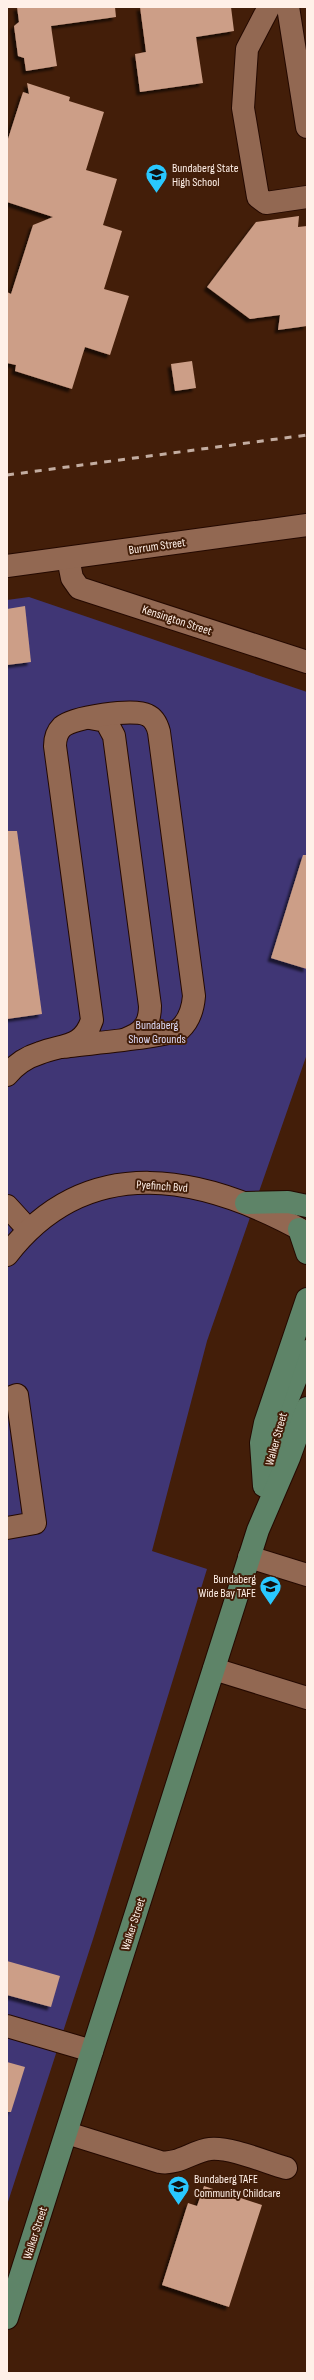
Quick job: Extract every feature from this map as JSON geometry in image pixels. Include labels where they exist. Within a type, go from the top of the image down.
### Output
[{"type":"main road","points":[[246,1203],[288,1202],[307,1206]]},
{"type":"main road","points":[[303,1231],[307,1253]]},
{"type":"main road","points":[[264,1486],[261,1443],[265,1423],[307,1298]]},
{"type":"main road","name":"Walker Street","points":[[258,1530],[264,1486],[285,1406],[307,1351]]},
{"type":"main road","name":"Walker Street","points":[[7,2318],[249,1557],[258,1530],[289,1458],[307,1408]]},
{"type":"street","points":[[269,7],[247,49],[243,108],[258,197],[266,203],[307,197]]},
{"type":"street","points":[[288,7],[300,75],[307,127]]},
{"type":"street","name":"Burrum Street","points":[[7,566],[307,525]]},
{"type":"street","name":"Kensington Street","points":[[68,558],[72,578],[79,588],[307,662]]},
{"type":"street","points":[[7,1074],[27,1058],[80,1040],[86,1035],[92,1020],[55,740],[62,727],[67,723],[132,711],[146,714],[157,724],[194,996],[189,1019],[180,1029],[174,1032],[63,1047]]},
{"type":"street","points":[[90,718],[106,721],[114,736],[150,1006],[149,1018],[144,1028],[136,1035],[125,1039]]},
{"type":"street","name":"Pyefinch Bvd","points":[[7,1255],[28,1229],[68,1202],[110,1187],[136,1183],[175,1185],[219,1194],[269,1212],[303,1231]]},
{"type":"street","points":[[7,1206],[28,1229]]},
{"type":"street","points":[[7,1399],[17,1395],[35,1523],[7,1528]]},
{"type":"street","points":[[249,1557],[307,1576]]},
{"type":"street","points":[[214,1669],[307,1698]]},
{"type":"street","points":[[7,2026],[92,2051]]},
{"type":"street","points":[[67,2133],[160,2162],[167,2163],[204,2150],[220,2149],[286,2168]]},
{"type":"green space","name":"Bundaberg Show Grounds","points":[[29,597],[307,692],[307,1054],[207,1341],[152,1551],[207,1569],[94,1936],[7,2205],[7,600]]},
{"type":"building","points":[[17,7],[115,7],[116,17],[51,26],[57,66],[26,71],[24,58],[18,56],[14,26],[19,22]]},
{"type":"building","points":[[140,7],[231,7],[234,31],[196,37],[203,83],[140,92],[135,54],[146,52]]},
{"type":"building","points":[[27,83],[70,97],[69,101],[104,112],[86,170],[117,179],[103,225],[122,231],[104,289],[129,296],[110,355],[85,347],[72,389],[15,371],[16,365],[7,363],[7,292],[11,294],[33,225],[53,217],[7,202],[7,142],[23,92],[29,94]]},
{"type":"building","points":[[299,216],[298,227],[307,226],[307,326],[278,330],[280,315],[250,319],[207,287],[256,222]]},
{"type":"building","points":[[192,361],[196,388],[175,391],[171,364]]},
{"type":"building","points":[[25,606],[31,662],[7,665],[7,609]]},
{"type":"building","points":[[7,831],[17,831],[42,1014],[7,1019]]},
{"type":"building","points":[[303,855],[307,855],[307,969],[271,958]]},
{"type":"building","points":[[7,1961],[60,1976],[51,2007],[7,1995]]},
{"type":"building","points":[[7,2062],[25,2067],[11,2112],[7,2112]]},
{"type":"building","points":[[204,2186],[262,2205],[229,2307],[162,2285],[188,2203],[197,2206]]},
{"type":"railway","points":[[7,475],[307,435]]},
{"type":"place","name":"Bundaberg State High School","points":[[157,194]]},
{"type":"place","name":"Bundaberg Wide Bay TAFE","points":[[271,1606]]},
{"type":"place","name":"Bundaberg TAFE Community Childcare","points":[[179,2206]]}]
